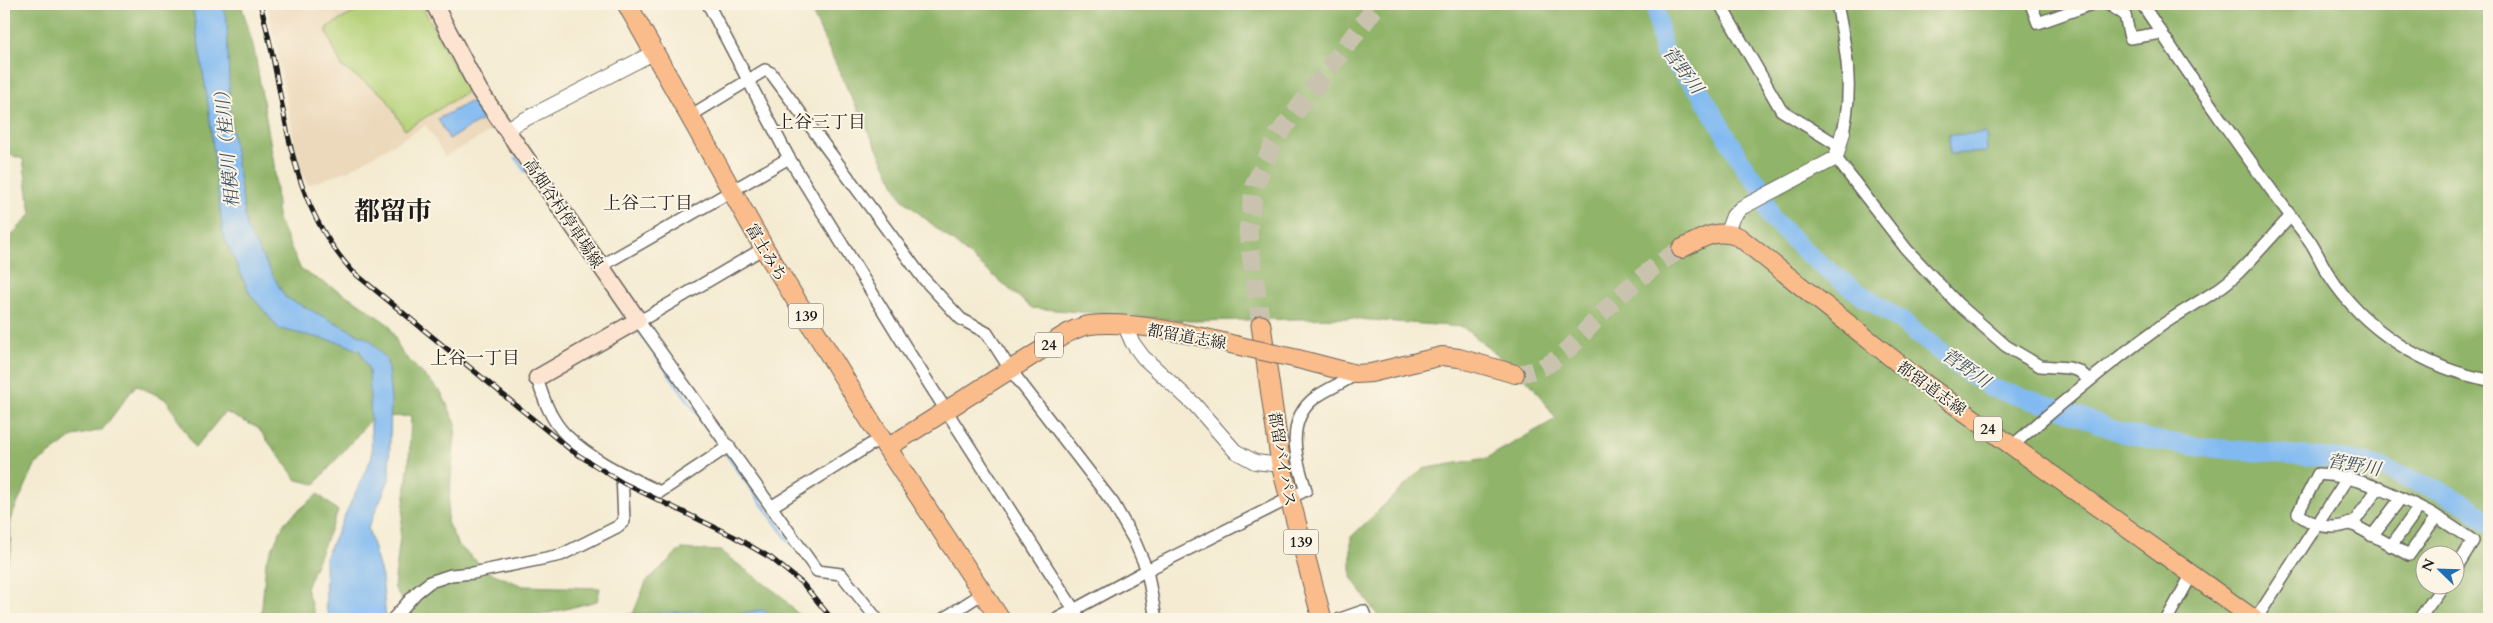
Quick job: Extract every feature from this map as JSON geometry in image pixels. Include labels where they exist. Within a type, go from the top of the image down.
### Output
[{"type":"highway","name":"富士みち","points":[[627,4],[730,191],[764,248],[884,443],[1000,619]]},
{"type":"highway","name":"都留バイパス","points":[[1261,325],[1281,465],[1322,619]]},
{"type":"main road","name":"高畑谷村停車場線","points":[[434,4],[479,90],[508,128],[638,320]]},
{"type":"main road","name":"都留道志線","points":[[1727,232],[1739,237],[1910,372],[2255,619]]},
{"type":"main road","points":[[1681,249],[1708,236],[1727,232]]},
{"type":"main road","points":[[537,378],[638,320]]},
{"type":"main road","name":"都留道志線","points":[[884,443],[946,409],[1080,328],[1089,325],[1125,326],[1159,330],[1236,344],[1356,374],[1442,356],[1459,358],[1515,374]]},
{"type":"street","points":[[708,4],[789,158],[1077,614]]},
{"type":"street","points":[[1720,4],[1781,110],[1837,152],[1907,250],[1958,304],[1994,336],[2028,361],[2040,366],[2079,372],[2089,380]]},
{"type":"street","points":[[1727,232],[1733,216],[1741,208],[1837,152],[1848,112],[1850,89],[1849,65],[1837,4]]},
{"type":"street","points":[[2031,4],[2038,23],[2092,4]]},
{"type":"street","points":[[2108,4],[2125,15],[2130,38],[2162,33]]},
{"type":"street","points":[[2142,4],[2290,217],[2318,253],[2328,275],[2342,292],[2375,325],[2418,356],[2463,375],[2489,380]]},
{"type":"street","points":[[508,128],[653,53]]},
{"type":"street","points":[[690,116],[765,70],[771,73],[922,277],[961,319],[987,332],[1010,369],[1113,504],[1147,570],[1156,619]]},
{"type":"street","points":[[601,266],[789,158]]},
{"type":"street","points":[[2012,446],[2042,418],[2166,321],[2213,294],[2238,272],[2290,217]]},
{"type":"street","points":[[764,248],[647,317],[638,320],[817,572],[841,574],[878,619]]},
{"type":"street","points":[[1125,326],[1132,342],[1143,357],[1195,405],[1235,450],[1255,462],[1281,465]]},
{"type":"street","points":[[1057,619],[1077,614],[1147,570],[1306,490],[1296,458],[1295,443],[1299,418],[1304,409],[1316,397],[1356,374]]},
{"type":"street","points":[[537,378],[543,399],[566,436],[622,474],[660,492],[729,446]]},
{"type":"street","points":[[771,507],[884,443]]},
{"type":"street","points":[[393,619],[416,593],[430,582],[452,575],[473,573],[561,555],[617,527],[624,521],[622,474]]},
{"type":"street","points":[[2436,517],[2409,554],[2350,523],[2331,529],[2302,517],[2298,513],[2318,474],[2348,477],[2379,487],[2436,517],[2472,541],[2466,551]]},
{"type":"street","points":[[2255,619],[2348,477]]},
{"type":"street","points":[[2352,525],[2379,487]]},
{"type":"street","points":[[2372,536],[2402,498]]},
{"type":"street","points":[[2391,546],[2419,507]]},
{"type":"street","points":[[2167,619],[2192,574]]},
{"type":"street","points":[[943,619],[983,593]]},
{"type":"street","points":[[2419,619],[2436,596]]},
{"type":"street","points":[[1340,619],[1363,611],[1366,619]]},
{"type":"shaded area","points":[[266,4],[425,4],[494,127],[491,131],[445,157],[426,125],[349,170],[308,185],[299,165],[270,16]]},
{"type":"green space","points":[[4,4],[241,4],[254,49],[274,164],[278,219],[301,270],[356,301],[389,325],[402,353],[441,392],[456,424],[447,522],[458,545],[489,572],[523,586],[600,588],[597,601],[526,619],[413,619],[394,587],[409,462],[411,416],[373,417],[315,484],[297,480],[258,428],[225,412],[195,448],[167,400],[136,385],[102,430],[74,436],[35,465],[10,520],[11,551],[4,573],[4,244],[31,214],[23,159],[4,153]]},
{"type":"green space","points":[[370,4],[421,4],[468,91],[405,130],[385,96],[342,67],[327,33],[327,27]]},
{"type":"green space","points":[[808,4],[2489,4],[2489,619],[1380,619],[1351,577],[1351,537],[1422,469],[1487,458],[1556,419],[1532,385],[1463,327],[1344,318],[1190,321],[1032,308],[902,199]]},
{"type":"green space","points":[[318,494],[338,511],[306,588],[316,619],[261,619],[266,561],[285,522]]},
{"type":"green space","points":[[681,549],[720,551],[781,596],[802,619],[631,619],[646,582]]},
{"type":"water","name":"相模川（桂川）","points":[[192,4],[221,4],[227,19],[230,118],[247,229],[285,297],[370,340],[387,360],[391,400],[389,480],[368,528],[382,577],[386,619],[330,619],[326,608],[325,558],[372,457],[369,370],[360,351],[342,343],[279,329],[250,294],[223,235],[208,104]]},
{"type":"water","points":[[473,100],[484,119],[449,139],[438,119]]},
{"type":"water","points":[[1986,133],[1987,152],[1950,154],[1949,135]]},
{"type":"water","points":[[762,610],[777,619],[595,619],[615,615],[696,611],[720,616]]},
{"type":"waterway","name":"菅野川","points":[[1655,4],[1663,51],[1701,93],[1746,170],[1760,186],[1771,218],[1810,256],[1850,287],[1903,322],[1958,366],[1991,388],[2064,410],[2122,433],[2159,441],[2200,447],[2330,458],[2370,464],[2441,491],[2470,507],[2489,524]]},
{"type":"waterway","points":[[516,158],[525,171]]},
{"type":"waterway","points":[[532,181],[551,209]]},
{"type":"waterway","points":[[637,329],[720,445]]},
{"type":"waterway","points":[[727,455],[790,543]]},
{"type":"tunnel","points":[[1261,325],[1248,232],[1255,184],[1278,135],[1378,4]]},
{"type":"tunnel","points":[[1515,374],[1531,371],[1556,360],[1632,284],[1681,249]]},
{"type":"railway","points":[[260,4],[299,176],[311,208],[329,240],[352,271],[572,451],[623,483],[733,536],[771,558],[803,584],[832,619]]},
{"type":"district","name":"上谷三丁目","points":[[821,122]]},
{"type":"district","name":"上谷二丁目","points":[[648,203]]},
{"type":"district","name":"都留市","points":[[393,211]]},
{"type":"district","name":"上谷一丁目","points":[[475,358]]}]
